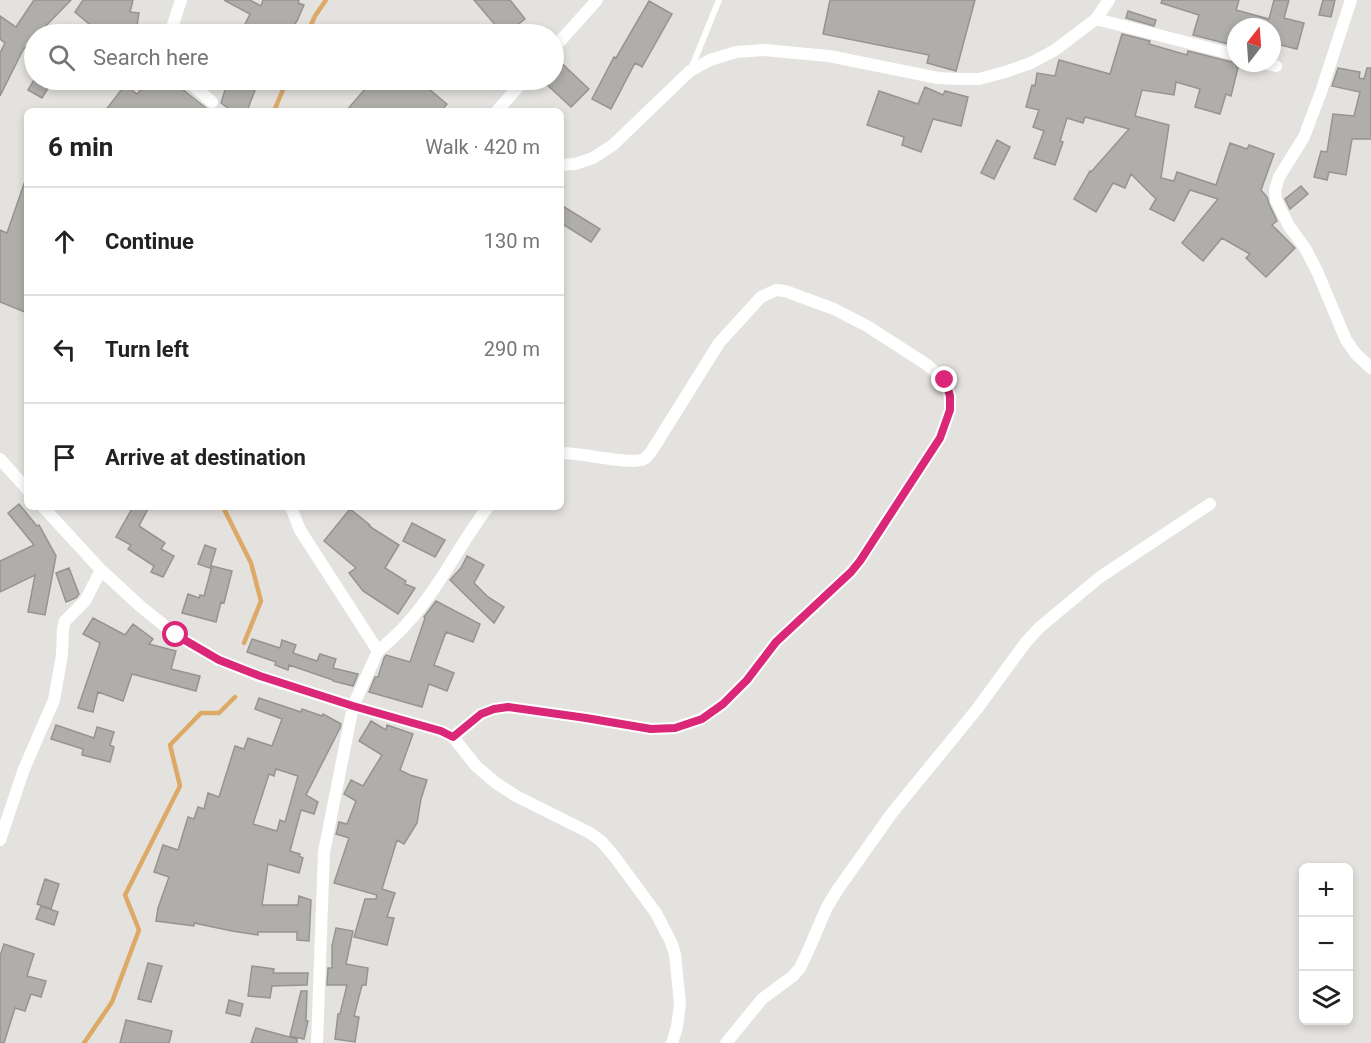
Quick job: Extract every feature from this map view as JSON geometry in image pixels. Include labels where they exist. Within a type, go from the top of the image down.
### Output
[{"type":"street","points":[[173,24],[181,0]]},
{"type":"street","points":[[564,37],[597,0]]},
{"type":"street","points":[[564,165],[593,158],[613,145],[690,71],[710,60],[736,52],[764,50],[829,56],[938,78],[979,79],[1031,63],[1054,50],[1096,19],[1110,0]]},
{"type":"street","points":[[1351,0],[1304,136],[1275,190],[1276,200],[1289,226],[1309,255],[1346,340],[1356,354],[1371,368]]},
{"type":"street","points":[[1096,19],[1227,53]]},
{"type":"street","points":[[199,90],[212,102]]},
{"type":"street","points":[[500,108],[515,90]]},
{"type":"street","points":[[453,737],[481,714],[508,707],[651,729],[675,728],[702,719],[723,704],[747,680],[776,642],[860,561],[940,438],[950,410],[950,396],[945,380],[926,364],[867,326],[834,309],[785,291],[776,290],[761,297],[719,342],[651,452],[643,460],[632,462],[572,452],[564,453]]},
{"type":"street","points":[[0,459],[24,486]]},
{"type":"street","points":[[726,1043],[762,999],[800,968],[827,907],[838,889],[892,813],[977,709],[1026,642],[1040,627],[1100,577],[1210,504]]},
{"type":"street","points":[[46,510],[101,570],[176,635],[219,660],[260,676],[441,731],[453,737],[476,766],[496,783],[601,841],[656,914],[671,942],[675,954],[680,1004],[672,1043]]},
{"type":"street","points":[[292,510],[300,530],[378,651]]},
{"type":"street","points":[[317,1043],[324,852],[353,706],[378,651],[399,632],[425,602],[474,524],[486,510]]},
{"type":"street","points":[[0,840],[24,769],[54,700],[65,621],[85,601],[101,570]]},
{"type":"lane","points":[[690,71],[719,0]]},
{"type":"building","points":[[34,0],[71,0],[48,24],[24,24],[24,49],[0,96],[0,53],[5,43],[0,39],[0,16],[16,27]]},
{"type":"building","points":[[83,0],[133,0],[130,12],[139,13],[137,24],[89,24],[75,12]]},
{"type":"building","points":[[224,0],[250,0],[261,6],[263,0],[299,0],[298,3],[304,5],[295,24],[245,24],[250,14]]},
{"type":"building","points":[[474,0],[510,0],[525,19],[519,24],[494,24]]},
{"type":"building","points":[[830,0],[975,0],[956,71],[927,63],[929,55],[823,34]]},
{"type":"building","points":[[1162,0],[1239,0],[1236,10],[1265,18],[1227,18],[1227,44],[1193,35],[1199,15],[1161,3]]},
{"type":"building","points":[[1274,0],[1289,0],[1284,18],[1304,23],[1297,49],[1281,45],[1281,18],[1269,18]]},
{"type":"building","points":[[1323,0],[1335,0],[1331,17],[1319,15]]},
{"type":"building","points":[[649,1],[672,14],[642,67],[635,63],[611,109],[592,99],[614,57],[616,58]]},
{"type":"building","points":[[1128,11],[1156,20],[1154,26],[1126,18]]},
{"type":"building","points":[[1122,34],[1150,41],[1149,44],[1187,55],[1188,51],[1227,61],[1227,72],[1237,72],[1231,96],[1226,94],[1220,114],[1195,107],[1200,89],[1176,82],[1174,95],[1142,90],[1135,116],[1169,125],[1161,178],[1174,181],[1177,172],[1216,185],[1230,143],[1247,149],[1249,145],[1274,154],[1261,190],[1267,197],[1277,221],[1272,225],[1295,248],[1266,277],[1246,258],[1250,254],[1222,238],[1203,261],[1182,243],[1218,199],[1190,190],[1174,221],[1150,209],[1156,199],[1131,174],[1125,188],[1113,183],[1096,212],[1074,199],[1090,171],[1129,129],[1085,117],[1083,123],[1067,118],[1060,141],[1063,142],[1055,165],[1034,158],[1044,131],[1033,127],[1039,110],[1026,107],[1032,85],[1035,86],[1037,73],[1055,76],[1059,60],[1110,74]]},
{"type":"building","points":[[564,65],[589,89],[571,107],[553,90],[564,90]]},
{"type":"building","points":[[1338,68],[1360,72],[1359,78],[1364,79],[1367,68],[1371,68],[1371,139],[1352,139],[1346,175],[1329,172],[1327,180],[1314,177],[1321,151],[1327,152],[1333,114],[1354,116],[1360,92],[1332,86]]},
{"type":"building","points":[[925,87],[943,95],[945,91],[968,97],[961,126],[933,119],[921,152],[902,145],[904,137],[867,125],[879,91],[918,104]]},
{"type":"building","points":[[28,90],[47,90],[42,98]]},
{"type":"building","points":[[121,90],[132,90],[137,94],[141,90],[183,90],[206,108],[107,108]]},
{"type":"building","points":[[225,90],[255,90],[248,108],[228,108],[221,103]]},
{"type":"building","points":[[364,90],[430,90],[447,104],[444,108],[349,108]]},
{"type":"building","points":[[997,140],[1010,147],[994,179],[981,173]]},
{"type":"building","points":[[24,184],[24,312],[0,302],[0,230],[7,233]]},
{"type":"building","points":[[1301,186],[1308,194],[1290,209],[1285,199]]},
{"type":"building","points":[[564,207],[600,229],[591,242],[564,225]]},
{"type":"building","points":[[19,504],[37,526],[39,525],[56,556],[45,615],[28,612],[35,575],[0,592],[0,561],[34,545],[8,513]]},
{"type":"building","points":[[131,510],[147,510],[139,526],[165,543],[161,549],[174,556],[163,577],[151,572],[154,566],[128,549],[131,545],[116,537]]},
{"type":"building","points":[[351,510],[369,526],[399,545],[385,568],[406,581],[405,584],[415,588],[398,614],[363,591],[349,573],[356,568],[324,541]]},
{"type":"building","points":[[412,523],[445,540],[435,557],[403,541]]},
{"type":"building","points":[[205,545],[216,549],[210,568],[198,564]]},
{"type":"building","points":[[467,556],[484,565],[474,583],[488,597],[504,607],[494,623],[450,580],[461,568]]},
{"type":"building","points":[[212,566],[232,571],[224,603],[221,602],[216,622],[182,613],[188,594],[199,598],[200,595],[204,596]]},
{"type":"building","points":[[69,568],[79,594],[76,598],[66,602],[56,573]]},
{"type":"building","points":[[436,601],[480,624],[473,642],[446,632],[434,665],[454,673],[447,691],[429,684],[422,707],[369,692],[375,677],[378,677],[386,655],[410,662],[424,617]]},
{"type":"building","points":[[93,618],[125,635],[133,624],[153,639],[149,644],[176,651],[171,669],[200,676],[196,691],[132,674],[123,701],[98,692],[93,712],[78,708],[100,643],[83,634]]},
{"type":"building","points":[[252,639],[280,648],[282,640],[296,645],[293,653],[317,661],[320,654],[336,659],[333,668],[358,674],[353,686],[289,665],[288,670],[275,665],[276,662],[247,652]]},
{"type":"building","points":[[259,698],[301,712],[302,709],[322,716],[323,714],[341,724],[306,795],[318,802],[314,814],[301,810],[290,851],[300,854],[299,856],[303,858],[299,873],[268,864],[262,905],[298,905],[299,896],[311,900],[309,941],[297,940],[297,932],[258,932],[258,935],[194,923],[194,926],[156,921],[169,877],[154,872],[163,845],[178,850],[188,817],[194,819],[198,807],[204,809],[208,793],[219,797],[235,746],[244,749],[248,738],[272,746],[282,719],[255,709]],"holes":[[[276,769],[298,776],[285,822],[280,820],[277,831],[253,824],[269,774],[274,776]]]},
{"type":"building","points":[[371,721],[386,730],[387,725],[413,734],[400,770],[427,780],[417,823],[404,844],[397,840],[382,889],[395,893],[387,917],[394,918],[387,945],[354,937],[365,899],[376,899],[377,895],[334,883],[349,838],[336,834],[339,822],[347,824],[356,801],[344,794],[351,780],[363,786],[382,755],[359,741]]},
{"type":"building","points":[[56,725],[94,738],[97,727],[114,732],[110,745],[114,747],[110,762],[82,755],[83,749],[51,739]]},
{"type":"building","points":[[45,879],[59,884],[51,909],[37,904]]},
{"type":"building","points":[[41,906],[58,912],[54,925],[36,919]]},
{"type":"building","points":[[336,928],[353,931],[346,964],[368,968],[366,985],[362,985],[354,1016],[359,1017],[355,1042],[335,1039],[338,1014],[340,1014],[347,985],[327,985],[328,968],[332,968],[332,946]]},
{"type":"building","points":[[4,944],[34,954],[27,976],[46,981],[41,997],[31,994],[25,1011],[15,1008],[4,1043],[0,1043],[0,956]]},
{"type":"building","points":[[148,963],[162,966],[151,1002],[138,999]]},
{"type":"building","points":[[252,966],[274,969],[273,973],[308,973],[307,985],[272,986],[270,998],[248,996]]},
{"type":"building","points":[[301,991],[307,991],[306,1021],[308,1021],[304,1039],[290,1036]]},
{"type":"building","points":[[229,1000],[243,1004],[240,1016],[226,1013]]},
{"type":"building","points":[[126,1020],[172,1031],[169,1043],[120,1043]]},
{"type":"building","points":[[256,1028],[297,1039],[297,1043],[251,1043]]},
{"type":"waterway","points":[[311,24],[326,0]]},
{"type":"waterway","points":[[275,108],[283,90]]},
{"type":"waterway","points":[[224,510],[251,563],[261,601],[244,643]]},
{"type":"waterway","points":[[84,1043],[112,1002],[139,930],[125,895],[180,786],[170,745],[201,713],[219,713],[235,697]]},
{"type":"route","points":[[176,635],[219,660],[260,676],[441,731],[453,737],[481,714],[508,707],[651,729],[675,728],[702,719],[723,704],[747,680],[776,642],[860,561],[940,438],[950,410],[950,396],[945,380]]}]
